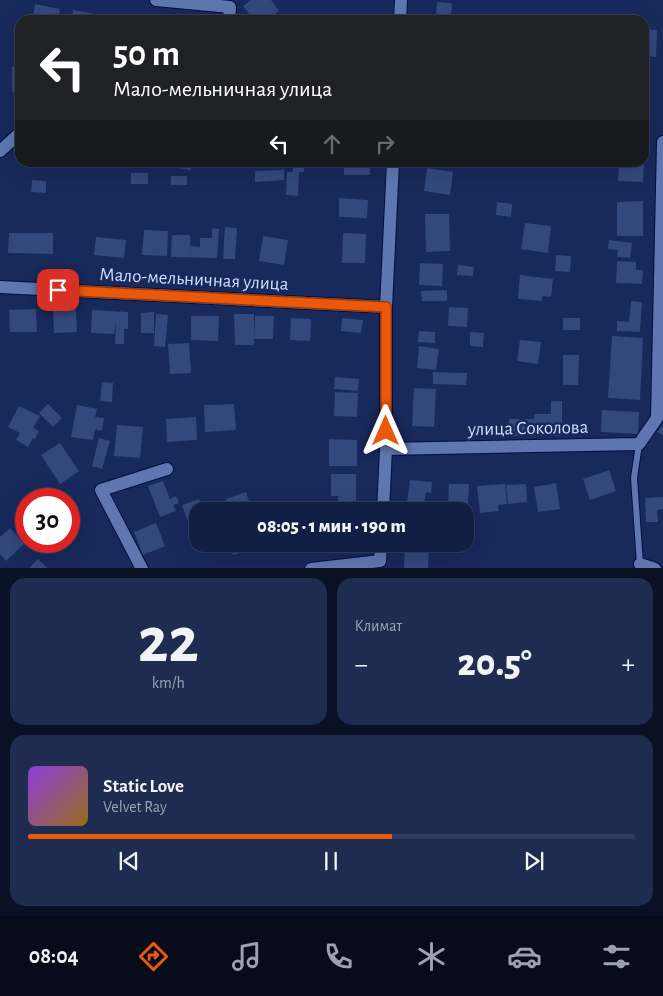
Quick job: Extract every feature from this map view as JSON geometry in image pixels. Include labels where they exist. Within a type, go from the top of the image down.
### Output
[{"type":"street","points":[[156,0],[230,7],[229,15]]},
{"type":"street","points":[[400,15],[401,0]]},
{"type":"street","points":[[0,151],[15,138]]},
{"type":"street","points":[[639,444],[660,417],[663,142]]},
{"type":"street","points":[[383,502],[386,448],[386,307],[393,167]]},
{"type":"street","name":"Мало-мельничная улица","points":[[0,287],[386,307]]},
{"type":"street","name":"улица Соколова","points":[[386,448],[639,444]]},
{"type":"street","points":[[142,568],[101,490],[167,469]]},
{"type":"street","points":[[311,568],[380,561],[381,552]]},
{"type":"street","points":[[639,566],[655,568]]},
{"type":"lane","points":[[639,444],[634,478],[639,566]]},
{"type":"building","points":[[251,0],[271,0],[279,11],[274,15],[250,15],[243,6]]},
{"type":"building","points":[[437,2],[452,3],[451,15],[436,14]]},
{"type":"building","points":[[35,4],[60,9],[59,15],[33,15]]},
{"type":"building","points":[[73,10],[101,15],[72,15]]},
{"type":"building","points":[[649,29],[657,30],[656,57],[649,56]]},
{"type":"building","points":[[12,67],[15,67],[15,92],[12,92]]},
{"type":"building","points":[[172,167],[191,167],[191,170]]},
{"type":"building","points":[[293,167],[304,167],[304,172],[299,172],[298,196],[286,195],[287,172],[293,172]]},
{"type":"building","points":[[344,167],[370,167],[370,175],[344,175]]},
{"type":"building","points":[[619,167],[644,167],[643,182],[618,181]]},
{"type":"building","points":[[427,168],[453,172],[450,195],[424,191]]},
{"type":"building","points":[[284,170],[284,180],[255,182],[255,171]]},
{"type":"building","points":[[131,173],[148,173],[148,184],[131,184]]},
{"type":"building","points":[[171,176],[187,176],[187,185],[171,185]]},
{"type":"building","points":[[32,180],[46,181],[46,193],[31,192]]},
{"type":"building","points":[[339,198],[368,200],[367,218],[339,217]]},
{"type":"building","points":[[643,201],[643,236],[617,236],[617,202]]},
{"type":"building","points":[[497,202],[512,204],[511,217],[496,215]]},
{"type":"building","points":[[425,214],[449,214],[450,251],[426,252]]},
{"type":"building","points":[[525,223],[551,226],[548,253],[521,249]]},
{"type":"building","points":[[225,227],[237,228],[235,259],[223,259]]},
{"type":"building","points":[[212,228],[219,229],[217,258],[171,257],[172,235],[190,235],[191,253],[191,246],[200,247],[200,238],[212,238]]},
{"type":"building","points":[[144,230],[168,231],[167,256],[142,255]]},
{"type":"building","points":[[9,233],[53,233],[53,254],[8,253]]},
{"type":"building","points":[[343,233],[366,234],[365,263],[342,263]]},
{"type":"building","points":[[263,236],[288,240],[284,265],[259,261]]},
{"type":"building","points":[[96,237],[126,240],[124,258],[94,255]]},
{"type":"building","points":[[609,240],[632,243],[630,258],[617,257],[618,250],[608,249]]},
{"type":"building","points":[[556,255],[571,256],[570,272],[555,271]]},
{"type":"building","points":[[617,261],[636,262],[636,270],[643,270],[642,284],[616,283]]},
{"type":"building","points":[[420,263],[443,264],[442,286],[419,285]]},
{"type":"building","points":[[458,265],[474,267],[473,276],[457,275]]},
{"type":"building","points":[[520,275],[553,279],[551,297],[542,296],[542,301],[518,299]]},
{"type":"building","points":[[447,290],[447,301],[422,301],[421,291]]},
{"type":"building","points":[[631,301],[642,302],[640,332],[617,331],[617,321],[629,322]]},
{"type":"building","points":[[449,307],[468,308],[467,327],[448,326]]},
{"type":"building","points":[[36,309],[37,332],[10,332],[9,310]]},
{"type":"building","points":[[76,309],[77,332],[54,333],[53,310]]},
{"type":"building","points":[[92,310],[128,312],[128,329],[124,329],[124,344],[115,344],[116,322],[114,334],[91,333]]},
{"type":"building","points":[[154,312],[154,333],[141,333],[141,313]]},
{"type":"building","points":[[156,314],[168,315],[165,347],[154,346]]},
{"type":"building","points":[[234,314],[254,314],[254,345],[235,345]]},
{"type":"building","points":[[191,316],[219,316],[218,341],[191,340]]},
{"type":"building","points":[[255,316],[274,316],[273,339],[254,339]]},
{"type":"building","points":[[291,318],[311,319],[310,341],[290,340]]},
{"type":"building","points":[[342,318],[363,320],[361,333],[341,331]]},
{"type":"building","points":[[563,318],[580,318],[580,330],[563,330]]},
{"type":"building","points":[[419,331],[435,332],[435,343],[418,342]]},
{"type":"building","points":[[470,332],[484,333],[483,347],[470,346]]},
{"type":"building","points":[[612,336],[643,338],[640,400],[608,398]]},
{"type":"building","points":[[520,340],[541,342],[538,364],[517,361]]},
{"type":"building","points":[[189,343],[191,373],[170,374],[168,344]]},
{"type":"building","points":[[419,346],[439,349],[436,370],[417,368]]},
{"type":"building","points":[[563,355],[579,355],[578,385],[563,385]]},
{"type":"building","points":[[433,372],[467,373],[466,385],[433,384]]},
{"type":"building","points":[[335,377],[359,379],[358,391],[334,389]]},
{"type":"building","points":[[102,382],[113,383],[112,402],[100,401]]},
{"type":"building","points":[[414,388],[436,389],[434,427],[412,426]]},
{"type":"building","points":[[335,392],[358,393],[357,417],[334,416]]},
{"type":"building","points":[[551,401],[562,401],[562,436],[509,436],[509,419],[534,419],[534,414],[551,414]]},
{"type":"building","points":[[48,404],[62,418],[53,427],[39,413]]},
{"type":"building","points":[[234,404],[236,430],[205,432],[204,405]]},
{"type":"building","points":[[77,405],[97,409],[95,417],[104,418],[102,431],[95,429],[93,440],[71,437]]},
{"type":"building","points":[[19,406],[40,416],[33,428],[39,431],[28,447],[16,440],[20,433],[8,427]]},
{"type":"building","points":[[602,410],[639,412],[638,434],[601,432]]},
{"type":"building","points":[[196,417],[197,440],[167,442],[166,419]]},
{"type":"building","points":[[117,425],[143,427],[140,458],[114,456]]},
{"type":"building","points":[[663,425],[663,435],[657,432]]},
{"type":"building","points":[[99,438],[110,441],[102,469],[92,466]]},
{"type":"building","points":[[329,439],[357,440],[357,466],[329,466]]},
{"type":"building","points":[[60,443],[79,471],[60,484],[41,455]]},
{"type":"building","points":[[609,470],[616,491],[590,500],[583,479]]},
{"type":"building","points":[[331,474],[356,474],[356,502],[338,502],[338,496],[331,496]]},
{"type":"building","points":[[410,480],[432,482],[431,493],[426,492],[424,502],[407,502]]},
{"type":"building","points":[[163,481],[170,499],[176,496],[179,503],[173,505],[176,511],[160,517],[148,486]]},
{"type":"building","points":[[556,483],[560,509],[538,512],[534,487]]},
{"type":"building","points":[[449,484],[469,484],[468,502],[448,502]]},
{"type":"building","points":[[505,484],[507,504],[498,505],[499,511],[480,513],[477,486]]},
{"type":"building","points":[[526,484],[527,502],[508,504],[506,485]]},
{"type":"building","points":[[246,492],[249,502],[227,502],[226,499]]},
{"type":"building","points":[[663,497],[663,509],[657,510],[658,522],[646,522],[645,498]]},
{"type":"building","points":[[189,503],[189,525],[182,505]]},
{"type":"building","points":[[156,523],[165,546],[143,555],[134,532]]},
{"type":"building","points":[[10,528],[15,534],[15,552],[6,561],[0,554],[0,537]]},
{"type":"building","points":[[232,552],[243,552],[233,555]]},
{"type":"building","points":[[405,552],[429,552],[428,568],[404,568]]},
{"type":"building","points":[[38,559],[47,568],[29,568]]},
{"type":"route","points":[[58,290],[386,307],[386,431]]}]
